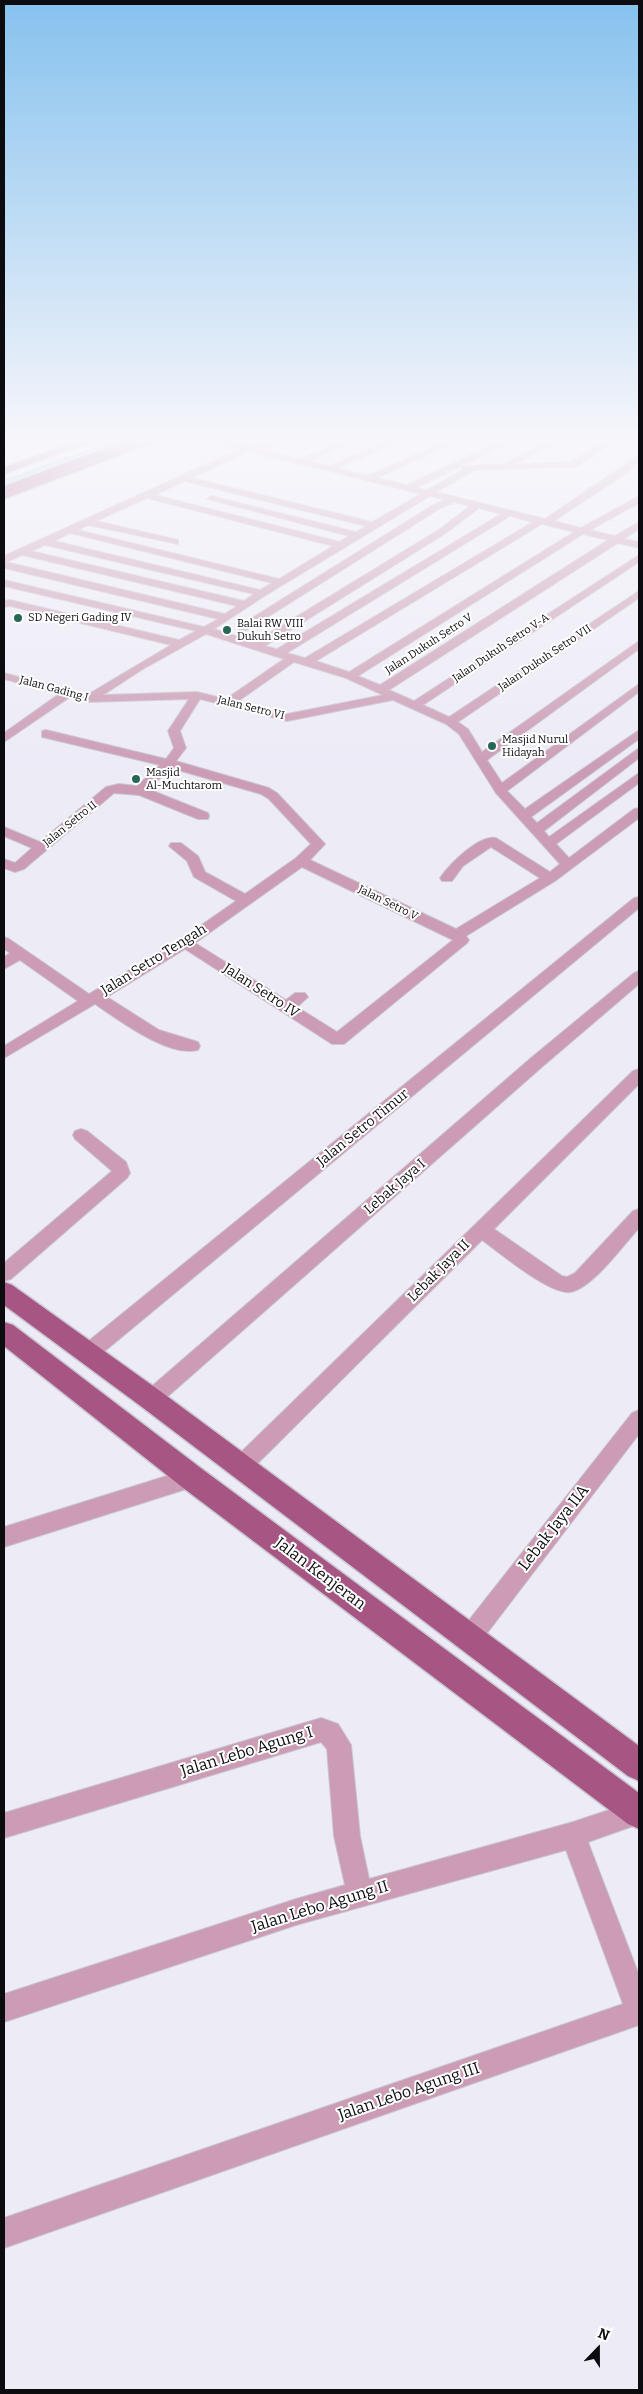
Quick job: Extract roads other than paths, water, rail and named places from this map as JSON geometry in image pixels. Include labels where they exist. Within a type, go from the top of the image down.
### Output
[{"type":"main road","points":[[4,1292],[151,1399],[639,1765]]},
{"type":"main road","name":"Jalan Kenjeran","points":[[4,1332],[192,1478],[639,1813]]},
{"type":"street","points":[[4,560],[25,550]]},
{"type":"street","points":[[79,550],[262,593]]},
{"type":"street","points":[[148,550],[280,582]]},
{"type":"street","points":[[90,699],[180,644],[227,618],[262,593],[333,550]]},
{"type":"street","points":[[243,628],[368,550]]},
{"type":"street","points":[[270,627],[398,550]]},
{"type":"street","points":[[257,646],[413,550]]},
{"type":"street","points":[[277,654],[448,550]]},
{"type":"street","points":[[307,662],[495,550]]},
{"type":"street","points":[[350,676],[552,550]]},
{"type":"street","name":"Jalan Dukuh Setro V","points":[[382,689],[598,550]]},
{"type":"street","points":[[21,552],[246,605]]},
{"type":"street","name":"Jalan Dukuh Setro V-A","points":[[414,706],[639,558]]},
{"type":"street","points":[[4,565],[227,618]]},
{"type":"street","points":[[4,583],[205,630],[257,646],[292,659],[350,676],[382,689],[450,722],[464,732],[482,758],[500,790],[525,815],[568,865]]},
{"type":"street","name":"Jalan Dukuh Setro VII","points":[[450,722],[639,594]]},
{"type":"street","points":[[4,604],[10,603],[180,644]]},
{"type":"street","points":[[482,758],[639,644]]},
{"type":"street","points":[[229,702],[292,659]]},
{"type":"street","name":"Jalan Gading I","points":[[4,676],[90,699],[104,700]]},
{"type":"street","points":[[500,790],[639,687]]},
{"type":"street","points":[[4,738],[69,693]]},
{"type":"street","points":[[139,791],[168,763],[180,748],[174,731],[197,695]]},
{"type":"street","name":"Jalan Setro VI","points":[[104,700],[197,695],[290,718],[396,696]]},
{"type":"street","points":[[46,734],[238,781],[270,794],[318,842],[301,861]]},
{"type":"street","points":[[525,815],[639,734]]},
{"type":"street","points":[[537,830],[639,752]]},
{"type":"street","points":[[549,843],[639,777]]},
{"type":"street","name":"Jalan Setro II","points":[[4,863],[17,867],[110,790],[128,787],[203,816]]},
{"type":"street","points":[[457,935],[550,878],[639,812]]},
{"type":"street","points":[[4,831],[42,847]]},
{"type":"street","points":[[447,878],[458,863],[491,841],[550,878]]},
{"type":"street","points":[[176,846],[193,859],[199,874],[245,900]]},
{"type":"street","name":"Jalan Setro Tengah","points":[[4,1053],[185,943],[301,861]]},
{"type":"street","name":"Jalan Setro V","points":[[301,861],[457,935]]},
{"type":"street","name":"Jalan Setro Timur","points":[[87,1354],[639,901]]},
{"type":"street","name":"Jalan Setro IV","points":[[185,943],[337,1040],[461,942],[461,938],[457,935]]},
{"type":"street","points":[[4,942],[92,999],[171,1043],[192,1046]]},
{"type":"street","points":[[4,964],[20,954]]},
{"type":"street","name":"Lebak Jaya I","points":[[151,1399],[537,1062],[639,976]]},
{"type":"street","points":[[286,1007],[300,997]]},
{"type":"street","name":"Lebak Jaya II","points":[[240,1467],[639,1076]]},
{"type":"street","points":[[4,1274],[121,1173],[120,1167],[81,1135]]},
{"type":"street","points":[[481,1230],[558,1283],[568,1285],[582,1278],[639,1216]]},
{"type":"street","name":"Lebak Jaya IIA","points":[[470,1637],[639,1419]]},
{"type":"street","points":[[4,1537],[192,1478]]},
{"type":"street","name":"Jalan Lebo Agung I","points":[[4,1825],[321,1730],[330,1732],[339,1745],[347,1836],[360,1894]]},
{"type":"street","name":"Jalan Lebo Agung II","points":[[4,2008],[296,1912],[572,1835],[639,1813]]},
{"type":"street","name":"Jalan Lebo Agung III","points":[[4,2233],[633,2014],[637,2005],[572,1835]]},
{"type":"place","name":"SD Negeri Gading IV","points":[[18,618]]},
{"type":"place","name":"Balai RW VIII Dukuh Setro","points":[[227,630]]},
{"type":"place","name":"Masjid Nurul Hidayah","points":[[492,746]]},
{"type":"place","name":"Masjid Al-Muchtarom","points":[[136,779]]}]
